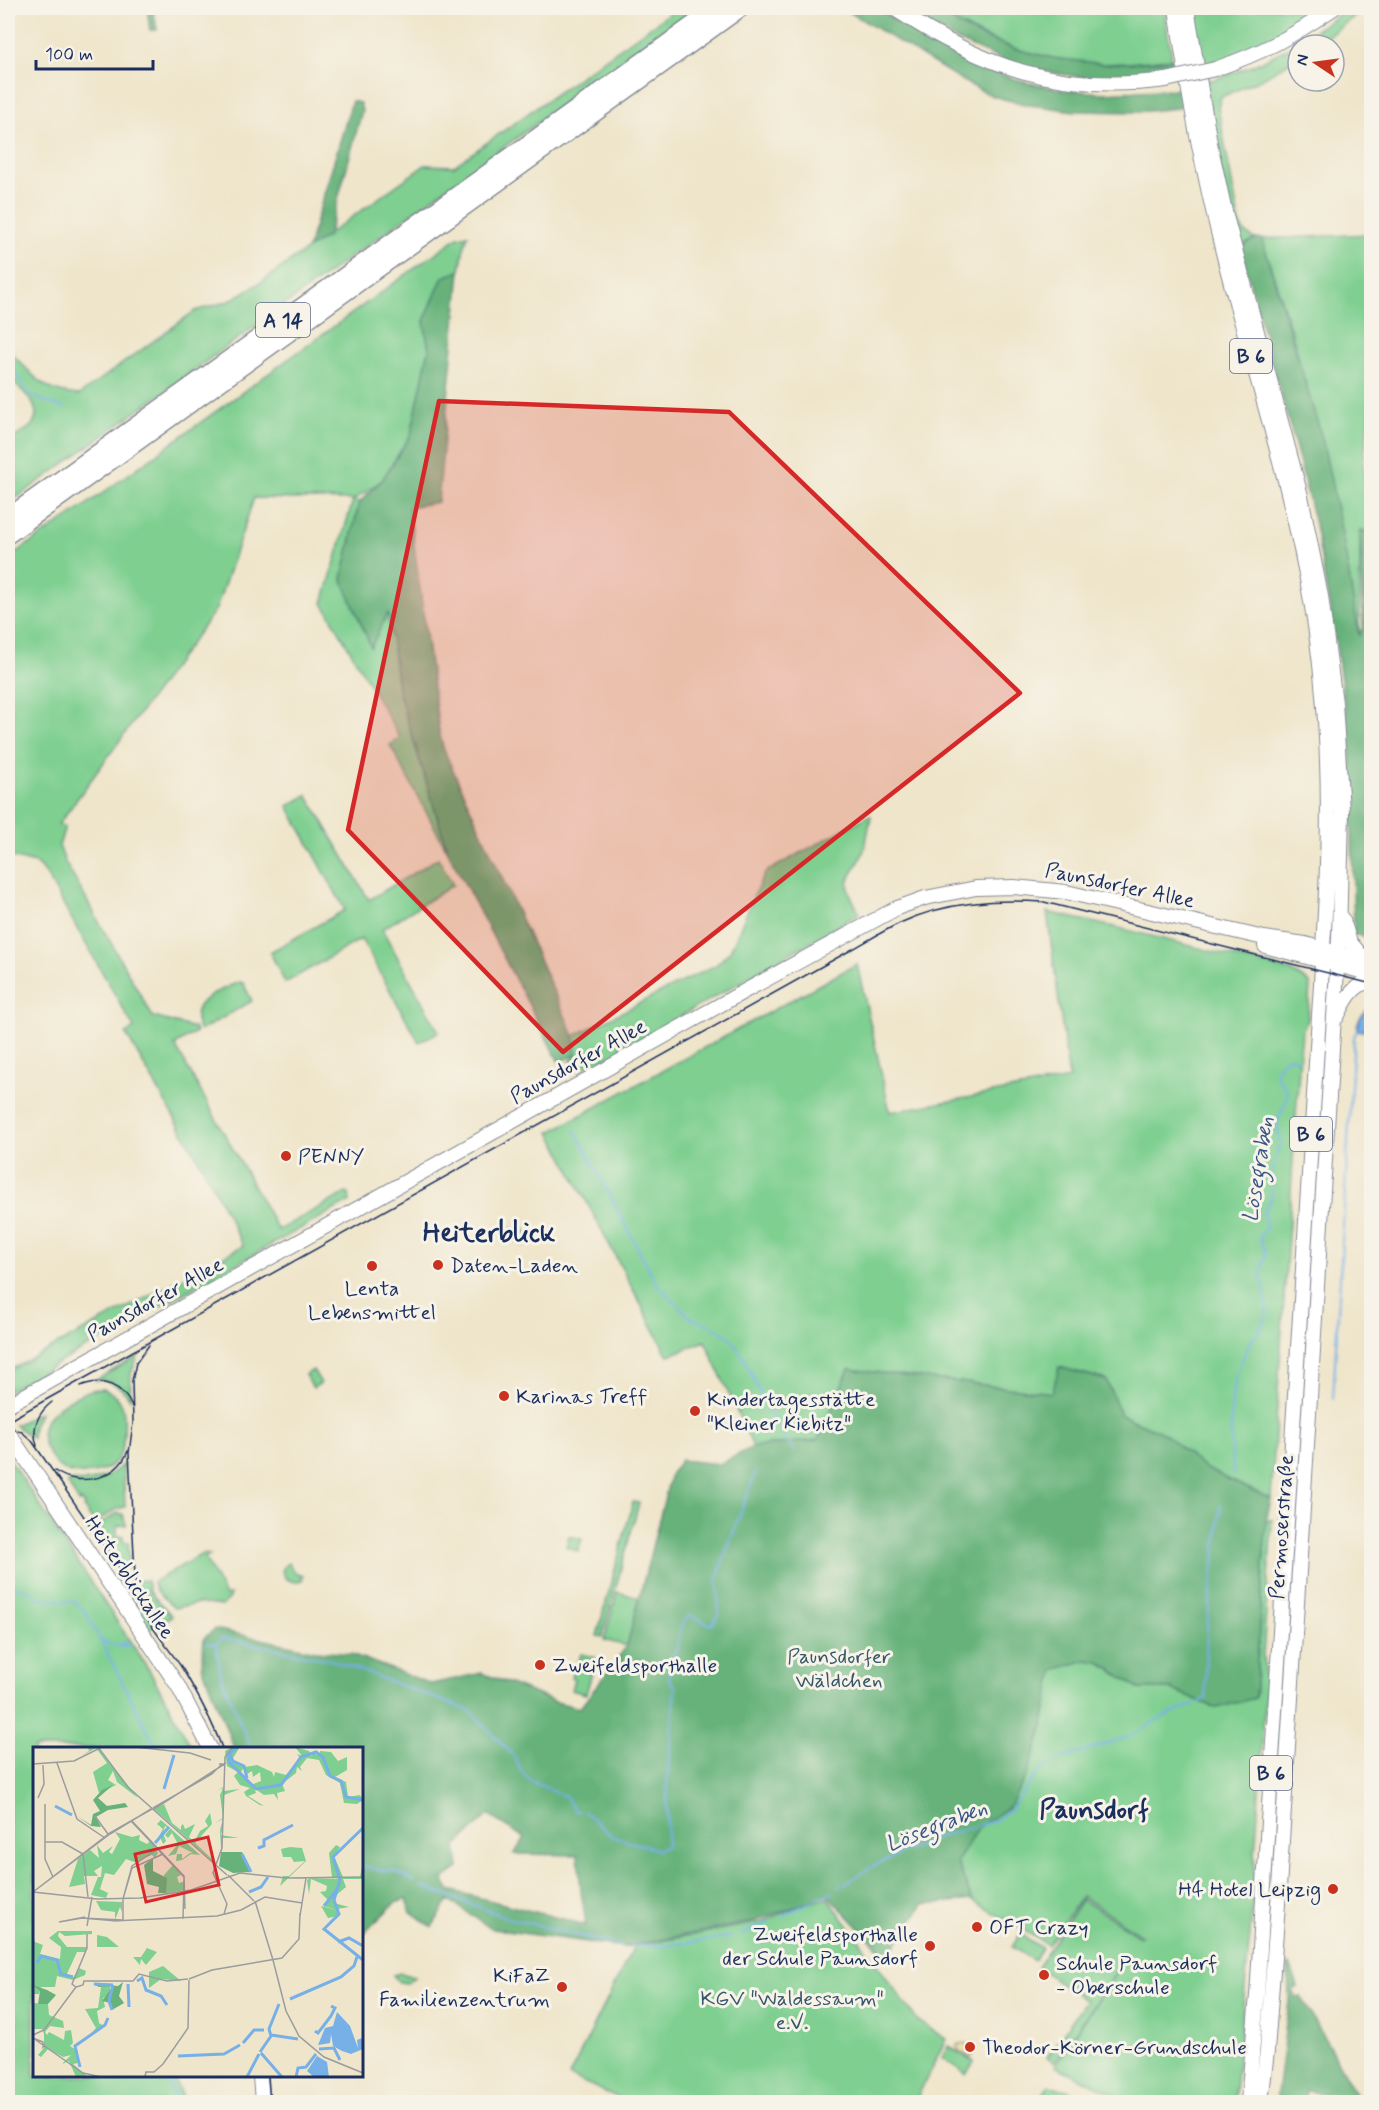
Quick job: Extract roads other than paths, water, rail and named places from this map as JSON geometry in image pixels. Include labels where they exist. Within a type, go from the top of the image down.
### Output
[{"type":"highway","name":"A 14","points":[[8,517],[716,8]]},
{"type":"highway","name":"A 14","points":[[8,536],[741,8]]},
{"type":"main road","points":[[893,8],[954,45],[1013,70],[1086,83],[1133,84],[1166,80],[1215,69],[1267,50],[1334,8]]},
{"type":"main road","name":"B 6","points":[[1176,8],[1186,79],[1216,221],[1290,499],[1311,603],[1327,744],[1327,864],[1323,955]]},
{"type":"main road","name":"B 6","points":[[1187,8],[1203,105],[1224,205],[1245,292],[1301,496],[1321,596],[1335,703],[1341,784],[1343,860],[1338,960]]},
{"type":"main road","name":"Paunsdorfer Allee","points":[[8,1405],[490,1133],[897,908],[925,898],[976,888],[1040,888],[1130,906],[1204,925],[1228,935],[1370,966]]},
{"type":"main road","points":[[1341,916],[1350,942],[1370,966]]},
{"type":"main road","name":"Permoserstraße","points":[[1248,2103],[1257,1995],[1323,955]]},
{"type":"main road","name":"Permoserstraße","points":[[1262,2103],[1277,1916],[1338,960]]},
{"type":"main road","points":[[1333,1024],[1348,994],[1371,980]]},
{"type":"main road","name":"Heiterblickallee","points":[[8,1432],[178,1686],[209,1747]]},
{"type":"main road","points":[[260,2077],[262,2103]]},
{"type":"water","points":[[1371,1008],[1371,1027],[1362,1031],[1357,1030],[1361,1017]]},
{"type":"waterway","points":[[8,368],[15,372],[26,390],[33,396],[65,408]]},
{"type":"waterway","points":[[1333,1399],[1354,1037],[1357,1030]]},
{"type":"waterway","name":"Lösegraben","points":[[1233,1475],[1231,1420],[1233,1392],[1240,1365],[1263,1324],[1267,1310],[1261,1270],[1265,1252],[1260,1235],[1266,1227],[1264,1212],[1272,1197],[1271,1177],[1280,1142],[1277,1124],[1287,1097],[1287,1091],[1276,1075],[1276,1070],[1284,1059],[1290,1057],[1298,1060]]},
{"type":"waterway","points":[[575,1130],[657,1284],[692,1319],[706,1323],[729,1336],[744,1358],[772,1418],[794,1451]]},
{"type":"waterway","points":[[585,1812],[613,1837],[658,1850],[667,1846],[667,1782],[675,1686],[669,1681],[670,1659],[677,1649],[681,1626],[689,1615],[712,1625],[719,1614],[717,1577],[756,1471]]},
{"type":"waterway","name":"Lösegraben","points":[[1200,1702],[1206,1699],[1208,1627],[1221,1506]]},
{"type":"waterway","name":"Lösegraben","points":[[8,1586],[21,1587],[39,1598],[75,1602],[85,1611],[156,1747]]},
{"type":"waterway","points":[[216,1644],[222,1638],[335,1661],[470,1711],[514,1756],[523,1774],[531,1781],[566,1797],[575,1811],[579,1811]]},
{"type":"waterway","name":"Lösegraben","points":[[101,1640],[115,1646],[130,1645]]},
{"type":"waterway","name":"Lösegraben","points":[[118,1645],[128,1642]]},
{"type":"waterway","name":"Lösegraben","points":[[206,1644],[216,1644],[221,1676],[251,1747]]},
{"type":"waterway","name":"Lösegraben","points":[[839,1887],[873,1866],[936,1838],[996,1820],[1011,1809],[1039,1771],[1060,1759],[1131,1736],[1163,1717],[1195,1704]]},
{"type":"waterway","name":"Lösegraben","points":[[363,1866],[394,1871],[414,1881]]},
{"type":"waterway","name":"Lösegraben","points":[[423,1887],[509,1918],[621,1946]]},
{"type":"waterway","name":"Lösegraben","points":[[783,1915],[832,1892]]},
{"type":"waterway","name":"Lösegraben","points":[[741,1935],[769,1922]]},
{"type":"waterway","name":"Lösegraben","points":[[632,1946],[662,1946],[731,1937]]},
{"type":"waterway","points":[[166,2077],[178,2102]]},
{"type":"tram line","points":[[8,1421],[881,933],[934,910],[988,902],[1044,902],[1372,984]]},
{"type":"tram line","points":[[149,1345],[136,1363],[132,1381],[133,1423],[129,1453],[136,1596],[150,1623],[193,1687],[222,1747]]},
{"type":"tram line","points":[[81,1386],[97,1382],[111,1385],[123,1393],[132,1407]]},
{"type":"tram line","points":[[37,1446],[35,1439],[37,1421],[52,1402]]},
{"type":"tram line","points":[[8,1428],[22,1432],[32,1441],[135,1591]]},
{"type":"tram line","points":[[55,1471],[75,1479],[97,1478],[116,1468],[128,1451]]},
{"type":"tram line","points":[[268,2077],[270,2102]]},
{"type":"place","name":"PENNY","points":[[286,1156]]},
{"type":"place","name":"Daten-Laden","points":[[438,1265]]},
{"type":"place","name":"Lenta Lebensmittel","points":[[372,1266]]},
{"type":"place","name":"Karinas Treff","points":[[504,1396]]},
{"type":"place","name":"Kindertagesstätte \"Kleiner Kiebitz\"","points":[[695,1411]]},
{"type":"place","name":"Zweifeldsporthalle","points":[[540,1665]]},
{"type":"place","name":"H4 Hotel Leipzig","points":[[1333,1889]]},
{"type":"place","name":"OFT Crazy","points":[[977,1927]]},
{"type":"place","name":"Zweifeldsporthalle der Schule Paunsdorf","points":[[930,1946]]},
{"type":"place","name":"Schule Paunsdorf - Oberschule","points":[[1044,1975]]},
{"type":"place","name":"KiFaZ Familienzentrum","points":[[562,1987]]},
{"type":"place","name":"Theodor-Körner-Grundschule","points":[[970,2047]]},
{"type":"district","name":"Heiterblick","points":[[489,1232]]},
{"type":"district","name":"Paunsdorf","points":[[1094,1809]]},
{"type":"park label","name":"Paunsdorfer Wäldchen","points":[[839,1668]]},
{"type":"park label","name":"KGV \"Waldessaum\" e.V.","points":[[792,2010]]}]
